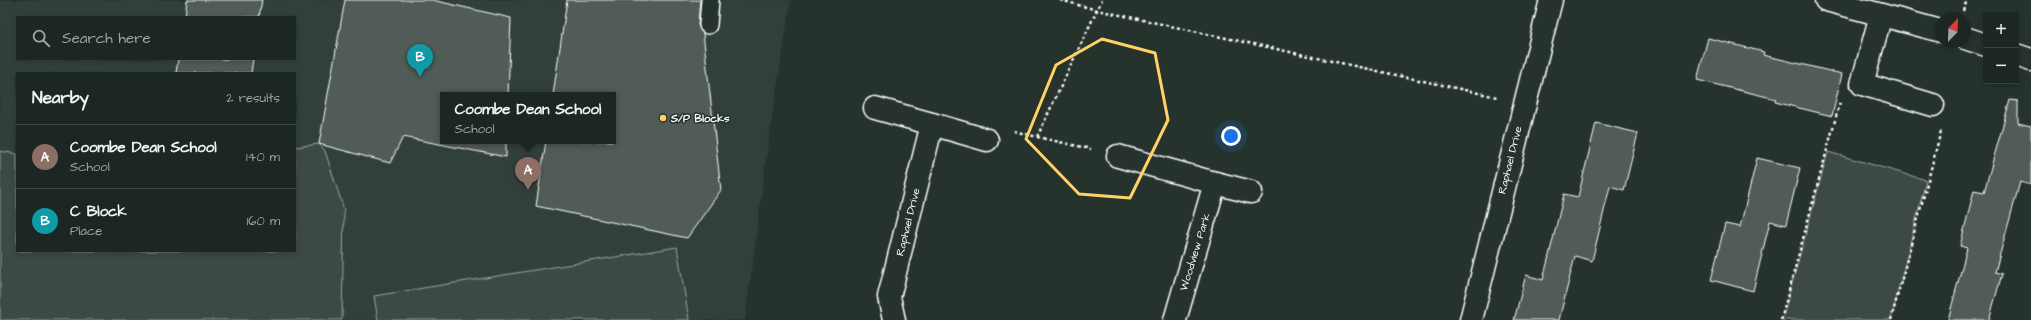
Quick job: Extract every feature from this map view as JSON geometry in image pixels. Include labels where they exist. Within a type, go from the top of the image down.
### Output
[{"type":"street","name":"Raphael Drive","points":[[1471,320],[1552,0]]},
{"type":"street","points":[[1826,0],[1935,29]]},
{"type":"street","points":[[1881,15],[1862,84],[1933,106]]},
{"type":"street","points":[[1971,40],[1983,44]]},
{"type":"street","points":[[2019,56],[2031,60]]},
{"type":"street","points":[[875,108],[987,140]]},
{"type":"street","name":"Raphael Drive","points":[[894,320],[889,297],[932,124]]},
{"type":"street","points":[[1118,156],[1251,192]]},
{"type":"street","name":"Woodview Park","points":[[1175,320],[1216,183]]},
{"type":"lane","points":[[708,25],[710,0]]},
{"type":"path","points":[[1060,0],[1097,10],[1525,103]]},
{"type":"path","points":[[1037,137],[1102,0]]},
{"type":"path","points":[[1781,320],[1846,80],[1862,84]]},
{"type":"path","points":[[1891,320],[1947,110],[1933,106]]},
{"type":"path","points":[[987,140],[992,126],[1118,156]]},
{"type":"highlighted area","points":[[1102,39],[1155,53],[1168,120],[1130,198],[1079,194],[1026,139],[1056,65]]},
{"type":"shaded area","points":[[0,0],[791,0],[770,130],[745,320],[0,320]]},
{"type":"shaded area","points":[[319,144],[325,151],[344,210],[342,320],[0,320],[0,151],[16,154],[16,252],[296,252],[296,147]]},
{"type":"shaded area","points":[[1828,152],[1926,180],[1891,320],[1782,320]]},
{"type":"shaded area","points":[[677,247],[689,320],[378,320],[374,296]]},
{"type":"building","points":[[187,0],[262,0],[259,16],[185,16]]},
{"type":"building","points":[[345,0],[432,0],[511,18],[508,92],[440,92],[440,144],[506,144],[506,157],[403,137],[390,163],[319,144]]},
{"type":"building","name":"S/P Blocks","points":[[567,0],[700,0],[698,25],[703,33],[721,190],[687,238],[536,206],[546,144],[616,144],[616,92],[553,92]]},
{"type":"building","points":[[1708,38],[1764,52],[1763,55],[1842,74],[1832,116],[1775,102],[1776,99],[1697,80]]},
{"type":"building","points":[[178,60],[253,60],[251,72],[176,72]]},
{"type":"building","points":[[2010,100],[2018,101],[2018,123],[2031,126],[2031,185],[2020,182],[1995,272],[2002,274],[1989,320],[1948,320],[1967,248],[1960,246],[1974,190],[1984,192]]},
{"type":"building","points":[[1596,123],[1638,133],[1624,190],[1610,186],[1592,261],[1575,256],[1559,320],[1514,320],[1526,275],[1543,280],[1564,194],[1578,197]]},
{"type":"building","points":[[1757,158],[1800,168],[1786,225],[1770,221],[1753,291],[1711,280],[1725,224],[1740,227]]},
{"type":"place","name":"C Block","points":[[420,77]]},
{"type":"place","name":"S/P Blocks","points":[[663,118]]},
{"type":"place","name":"Coombe Dean School","points":[[528,190]]}]
